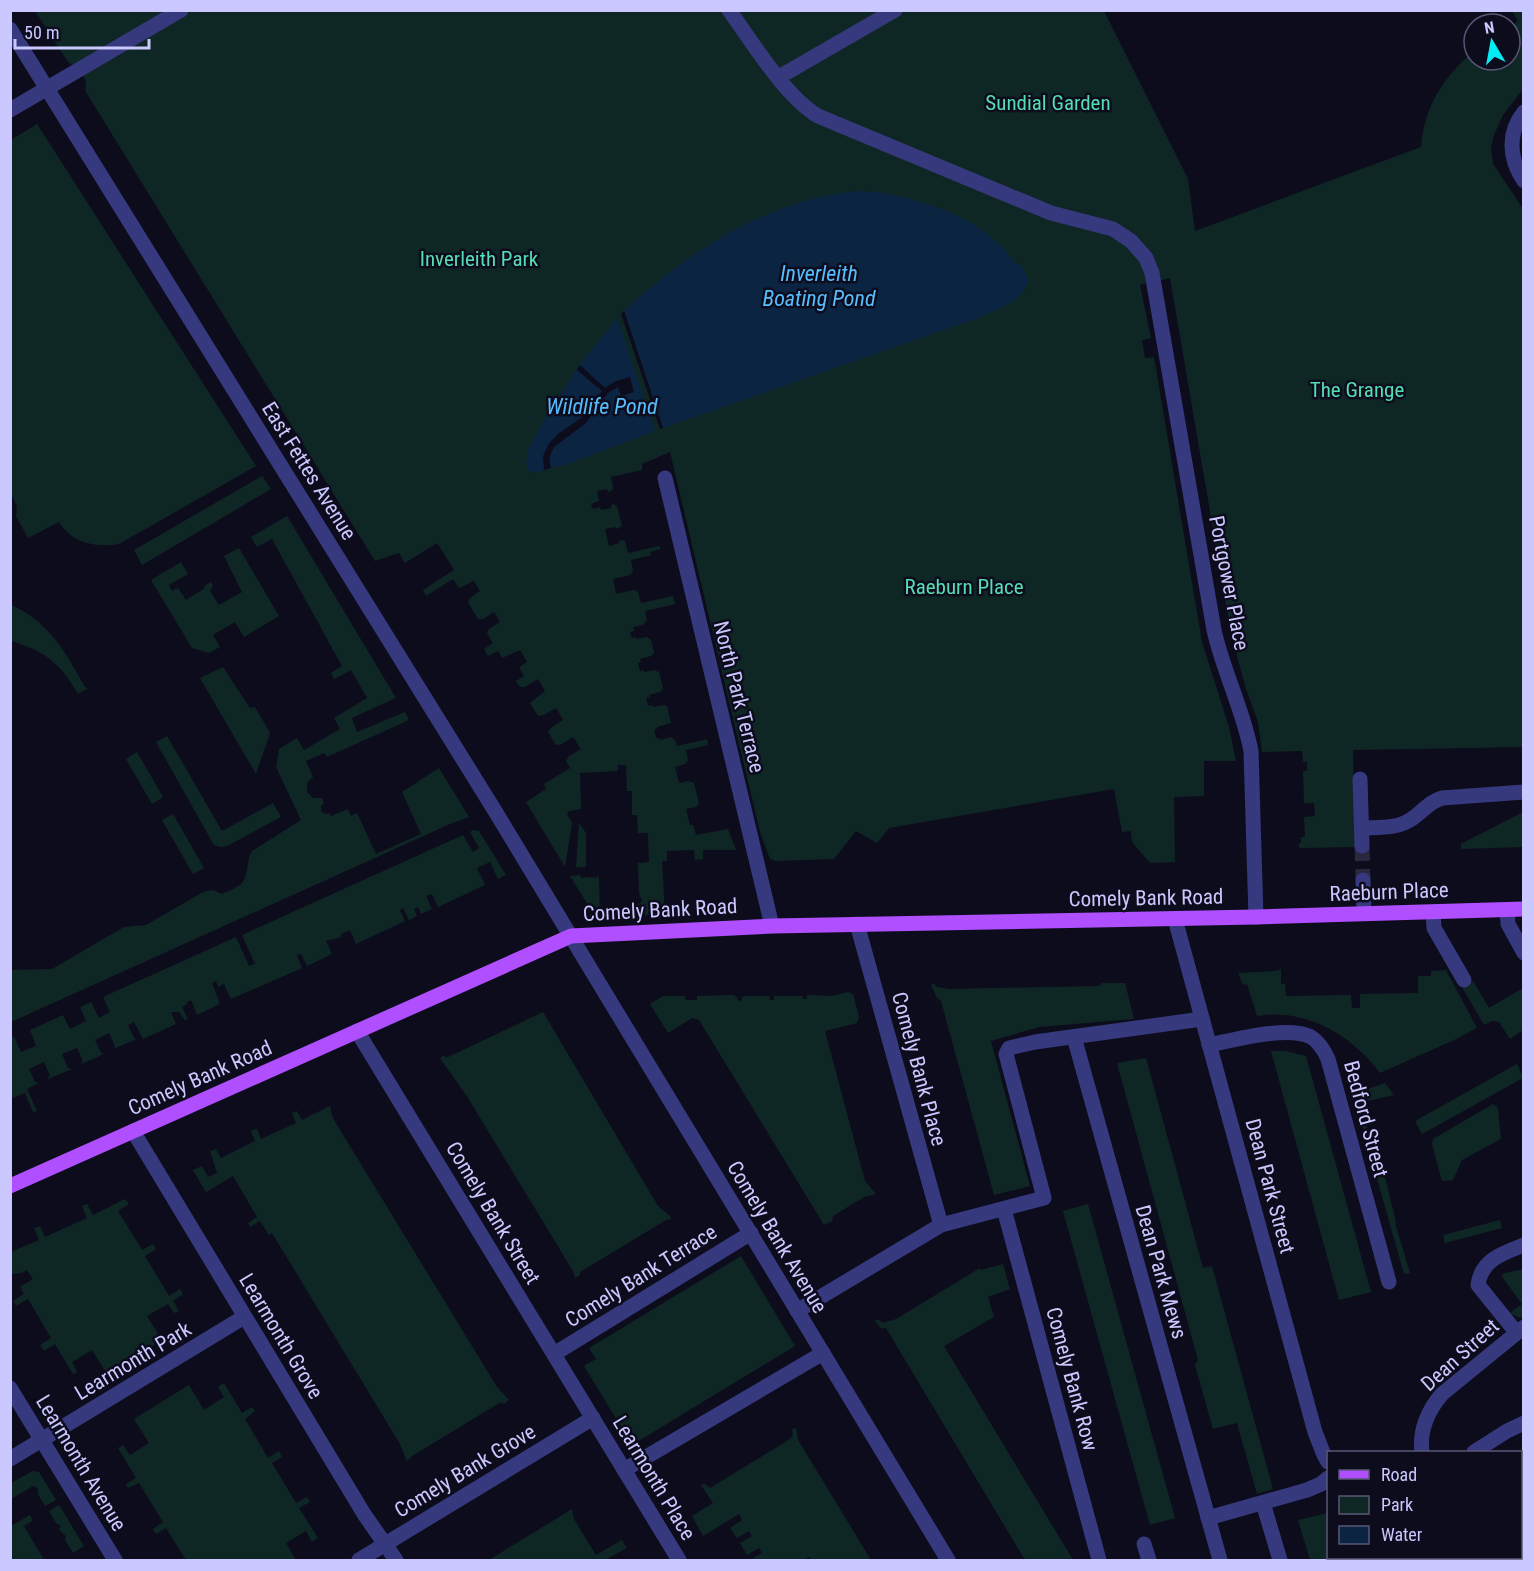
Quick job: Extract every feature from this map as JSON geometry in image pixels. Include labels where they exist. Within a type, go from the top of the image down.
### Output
[{"type":"main road","name":"Raeburn Place","points":[[1256,917],[1524,909]]},
{"type":"main road","name":"Comely Bank Road","points":[[10,1186],[571,936],[772,926],[1256,917]]},
{"type":"street","points":[[10,110],[181,10]]},
{"type":"street","points":[[729,10],[779,77],[895,10]]},
{"type":"street","name":"East Fettes Avenue","points":[[10,29],[571,936]]},
{"type":"street","name":"Portgower Place","points":[[779,77],[808,110],[818,116],[1051,213],[1113,229],[1131,241],[1146,258],[1152,273],[1218,649],[1246,728],[1251,751],[1256,917]]},
{"type":"street","points":[[1524,112],[1516,124],[1512,149],[1514,163],[1524,181]]},
{"type":"street","name":"North Park Terrace","points":[[665,478],[772,926]]},
{"type":"street","points":[[1360,779],[1362,846]]},
{"type":"street","points":[[1362,828],[1393,826],[1406,822],[1430,803],[1442,798],[1524,792]]},
{"type":"street","points":[[1363,880],[1364,913]]},
{"type":"street","points":[[1507,910],[1508,924],[1524,953]]},
{"type":"street","points":[[1433,912],[1434,928],[1464,980]]},
{"type":"street","name":"Dean Park Street","points":[[1174,919],[1316,1432],[1327,1459]]},
{"type":"street","name":"Comely Bank Place","points":[[857,924],[941,1224]]},
{"type":"street","name":"Comely Bank Avenue","points":[[571,936],[948,1560]]},
{"type":"street","points":[[797,1311],[941,1224],[1044,1198],[1006,1054],[1007,1050],[1035,1042],[1202,1018]]},
{"type":"street","name":"Comely Bank Street","points":[[357,1030],[593,1418]]},
{"type":"street","name":"Bedford Street","points":[[1209,1045],[1259,1035],[1293,1033],[1308,1036],[1320,1045],[1328,1059],[1389,1282]]},
{"type":"street","name":"Dean Park Mews","points":[[1074,1037],[1220,1560]]},
{"type":"street","name":"Learmonth Grove","points":[[133,1131],[364,1514],[396,1560]]},
{"type":"street","name":"Comely Bank Row","points":[[1004,1209],[1099,1560]]},
{"type":"street","name":"Comely Bank Terrace","points":[[554,1354],[750,1233]]},
{"type":"street","points":[[1520,1330],[1478,1285],[1482,1271],[1497,1255],[1524,1245]]},
{"type":"street","name":"Learmonth Park","points":[[10,1459],[244,1317]]},
{"type":"street","name":"Dean Street","points":[[1417,1451],[1424,1426],[1434,1403],[1520,1330]]},
{"type":"street","points":[[624,1470],[823,1353]]},
{"type":"street","name":"Learmonth Avenue","points":[[10,1388],[115,1560]]},
{"type":"street","name":"Comely Bank Grove","points":[[359,1560],[593,1418]]},
{"type":"street","name":"Learmonth Place","points":[[593,1418],[679,1560]]},
{"type":"street","points":[[1476,1451],[1524,1423]]},
{"type":"street","points":[[1208,1518],[1312,1488],[1327,1479]]},
{"type":"street","points":[[1263,1503],[1280,1560]]},
{"type":"street","points":[[1144,1544],[1149,1560]]},
{"type":"green space","points":[[35,11],[1104,11],[1188,179],[1195,231],[1421,147],[1426,119],[1437,93],[1462,62],[1462,72],[1522,72],[1522,12],[1512,11],[1523,11],[1523,89],[1503,115],[1491,147],[1493,164],[1523,209],[1523,747],[1353,750],[1355,847],[1300,848],[1298,846],[1301,837],[1305,837],[1304,817],[1315,816],[1314,803],[1304,803],[1303,771],[1307,771],[1307,762],[1303,762],[1302,751],[1262,752],[1258,722],[1231,634],[1170,278],[1140,285],[1151,338],[1142,340],[1145,358],[1154,357],[1202,642],[1229,727],[1236,761],[1204,761],[1204,796],[1174,797],[1175,862],[1150,863],[1132,842],[1131,831],[1122,832],[1114,789],[889,828],[877,843],[856,831],[834,859],[775,861],[770,859],[760,832],[670,452],[642,464],[642,470],[611,477],[613,488],[611,491],[608,492],[607,489],[597,491],[599,501],[591,504],[593,509],[600,507],[601,510],[611,508],[614,504],[617,506],[622,526],[616,529],[615,527],[605,529],[609,546],[623,540],[628,553],[660,546],[660,549],[650,552],[651,555],[631,560],[633,572],[630,575],[613,579],[616,594],[634,590],[638,592],[641,603],[673,596],[675,604],[645,611],[647,620],[643,625],[633,627],[634,631],[630,632],[632,638],[647,637],[651,640],[654,653],[640,659],[641,662],[638,663],[640,671],[659,672],[663,689],[646,698],[648,706],[667,706],[671,723],[654,730],[656,738],[660,740],[671,737],[677,746],[707,739],[708,745],[686,750],[688,760],[685,764],[675,767],[679,783],[689,781],[694,783],[699,803],[696,807],[686,809],[690,825],[693,825],[696,835],[728,829],[736,850],[703,850],[703,859],[695,860],[694,850],[667,851],[667,861],[662,861],[665,914],[631,916],[630,905],[639,904],[642,901],[639,893],[638,863],[649,862],[648,833],[638,833],[637,815],[632,815],[632,791],[627,791],[626,765],[618,765],[618,771],[580,773],[581,809],[569,811],[567,814],[572,823],[565,867],[526,802],[546,789],[544,784],[570,768],[566,761],[569,756],[581,749],[573,737],[556,745],[548,732],[563,720],[556,708],[538,716],[530,703],[545,691],[538,679],[525,687],[520,687],[516,681],[524,676],[519,667],[527,662],[520,650],[502,658],[498,651],[488,656],[484,649],[493,643],[487,633],[500,622],[494,612],[483,619],[478,619],[468,602],[480,591],[474,581],[459,588],[453,579],[426,596],[423,590],[454,570],[437,543],[405,563],[399,553],[375,561],[89,97],[85,90],[86,81],[80,70],[68,62]]},
{"type":"green space","points":[[37,124],[256,466],[119,544],[102,545],[85,542],[71,535],[59,522],[28,538],[16,516],[17,506],[11,494],[11,140]]},
{"type":"green space","points":[[262,476],[271,489],[142,565],[134,550]]},
{"type":"green space","points":[[287,516],[396,698],[352,718],[357,732],[405,712],[409,720],[327,757],[324,753],[306,761],[313,777],[307,783],[307,792],[313,798],[322,798],[324,803],[321,811],[325,814],[329,813],[331,816],[348,809],[351,816],[357,813],[376,854],[421,834],[402,792],[439,768],[469,817],[11,1022],[11,970],[52,969],[124,927],[146,925],[203,892],[213,890],[222,894],[234,888],[244,881],[252,851],[301,820],[276,767],[279,749],[297,738],[304,750],[340,729],[334,718],[367,698],[351,670],[334,679],[331,673],[342,666],[272,539],[257,547],[251,537]]},
{"type":"green space","points":[[239,548],[279,616],[244,637],[235,622],[213,635],[220,647],[209,653],[192,648],[151,580],[181,562],[188,574],[169,585],[172,591],[178,588],[186,600],[211,582],[213,586],[210,591],[219,605],[242,592],[224,556]]},
{"type":"green space","points":[[10,604],[46,629],[63,649],[85,687],[88,688],[78,694],[58,666],[33,649],[11,641]]},
{"type":"green space","points":[[223,667],[250,708],[255,707],[270,733],[256,774],[200,678]]},
{"type":"green space","points":[[167,736],[222,831],[273,803],[281,817],[227,846],[214,845],[156,742]]},
{"type":"green space","points":[[137,752],[163,797],[152,804],[126,759]]},
{"type":"green space","points":[[1523,812],[1523,847],[1461,849],[1461,844]]},
{"type":"green space","points":[[173,814],[204,868],[193,874],[162,820]]},
{"type":"green space","points":[[579,823],[586,833],[586,867],[576,867]]},
{"type":"green space","points":[[479,831],[506,875],[498,879],[490,862],[477,868],[485,885],[438,907],[432,894],[426,896],[432,909],[421,914],[418,907],[414,909],[417,916],[409,920],[403,908],[400,910],[405,921],[356,944],[350,930],[341,934],[342,937],[326,941],[332,954],[307,966],[301,954],[297,955],[302,968],[231,999],[224,984],[218,987],[216,981],[212,983],[220,1004],[197,1015],[191,1000],[182,1007],[188,1019],[185,1020],[179,1012],[171,1012],[176,1024],[143,1039],[134,1022],[128,1025],[136,1039],[114,1049],[115,1046],[109,1033],[95,1040],[101,1053],[104,1054],[81,1064],[83,1061],[77,1048],[62,1054],[68,1068],[72,1069],[48,1079],[50,1076],[44,1062],[29,1069],[35,1082],[39,1083],[27,1089],[37,1111],[33,1112],[25,1093],[13,1098],[10,1093],[11,1039],[14,1037],[21,1052],[36,1046],[30,1030],[63,1015],[70,1029],[86,1021],[80,1007],[91,1002],[99,1018],[110,1012],[103,997],[236,937],[249,966],[255,964],[242,935],[463,835],[473,852],[479,848],[470,832]]},
{"type":"green space","points":[[580,875],[581,878],[598,876],[599,878],[600,916],[595,916],[570,876]]},
{"type":"green space","points":[[1281,969],[1281,984],[1285,984],[1286,996],[1351,995],[1352,1008],[1360,1008],[1360,994],[1418,993],[1418,976],[1431,976],[1431,971],[1446,970],[1477,1028],[1380,1073],[1356,1047],[1326,1027],[1293,1016],[1257,1016],[1247,984],[1243,985],[1238,973]]},
{"type":"green space","points":[[1473,981],[1489,1008],[1523,988],[1523,1030],[1510,1039],[1499,1022],[1492,1021],[1484,1025],[1462,987]]},
{"type":"green space","points":[[933,983],[937,987],[949,989],[1099,986],[1102,983],[1125,983],[1134,1019],[1039,1027],[991,1041],[1030,1186],[994,1195],[941,1001],[937,998],[931,985]]},
{"type":"green space","points":[[848,992],[853,994],[859,1017],[857,1023],[825,1031],[865,1181],[876,1194],[864,1197],[833,1216],[832,1221],[824,1225],[699,1020],[692,1018],[668,1033],[650,1004],[663,996],[685,996],[686,1000],[697,1000],[697,996],[733,995],[737,997],[737,1000],[742,1001],[742,997],[745,996],[769,996],[770,1000],[774,1000],[774,996],[802,996],[803,999],[807,999],[807,995],[832,996]]},
{"type":"green space","points":[[543,1012],[658,1206],[671,1219],[580,1272],[580,1275],[575,1278],[573,1271],[468,1098],[440,1058],[444,1055],[446,1058]]},
{"type":"green space","points":[[1271,1051],[1286,1051],[1306,1056],[1371,1292],[1339,1300]]},
{"type":"green space","points":[[1146,1058],[1203,1268],[1212,1266],[1273,1489],[1257,1494],[1237,1423],[1213,1429],[1195,1365],[1198,1360],[1117,1063]]},
{"type":"green space","points":[[1517,1064],[1523,1078],[1422,1134],[1415,1121]]},
{"type":"green space","points":[[1385,1083],[1394,1095],[1363,1102],[1363,1108],[1368,1133],[1372,1132],[1375,1137],[1395,1223],[1410,1273],[1404,1274],[1353,1094]]},
{"type":"green space","points":[[1493,1104],[1498,1108],[1501,1139],[1462,1160],[1453,1180],[1443,1181],[1432,1144],[1433,1139]]},
{"type":"green space","points":[[330,1106],[337,1125],[497,1387],[509,1400],[504,1404],[501,1402],[407,1461],[400,1444],[272,1233],[269,1235],[260,1221],[250,1227],[248,1223],[257,1217],[233,1176],[206,1192],[193,1170],[202,1166],[208,1177],[217,1173],[210,1151],[216,1149],[221,1158],[255,1141],[251,1131],[257,1129],[261,1139],[296,1123],[292,1113],[297,1111],[302,1120]]},
{"type":"green space","points":[[125,1199],[129,1204],[118,1211],[142,1250],[153,1244],[156,1249],[145,1256],[169,1296],[180,1289],[183,1294],[173,1301],[179,1311],[174,1313],[168,1304],[147,1316],[162,1340],[107,1374],[92,1350],[72,1362],[77,1372],[73,1374],[55,1344],[44,1351],[40,1345],[51,1338],[28,1299],[16,1306],[13,1301],[24,1294],[20,1287],[33,1279],[27,1270],[11,1274],[11,1252],[39,1240],[34,1228],[40,1226],[45,1237],[87,1218],[82,1206],[87,1204],[93,1215]]},
{"type":"green space","points":[[1088,1204],[1175,1518],[1150,1525],[1063,1211]]},
{"type":"green space","points":[[1500,1220],[1502,1228],[1445,1243],[1443,1235]]},
{"type":"green space","points":[[741,1256],[795,1346],[632,1445],[584,1366],[596,1359],[589,1348]]},
{"type":"green space","points":[[1003,1264],[1010,1289],[988,1297],[994,1317],[944,1346],[1073,1560],[1025,1560],[886,1328],[881,1328],[875,1321],[877,1319],[883,1323],[896,1319],[980,1268],[981,1270]]},
{"type":"green space","points":[[1523,1269],[1523,1315],[1520,1318],[1510,1313],[1522,1304],[1502,1274]]},
{"type":"green space","points":[[224,1383],[242,1413],[252,1407],[255,1411],[245,1419],[268,1458],[279,1451],[282,1457],[272,1463],[296,1503],[307,1497],[310,1502],[299,1508],[318,1538],[312,1542],[306,1531],[286,1543],[296,1560],[186,1560],[166,1528],[156,1534],[153,1529],[163,1522],[139,1483],[128,1488],[126,1484],[136,1478],[118,1448],[123,1445],[130,1455],[149,1443],[134,1419],[189,1385],[204,1410],[224,1397],[218,1387]]},
{"type":"green space","points":[[796,1428],[798,1440],[871,1560],[812,1560],[809,1557],[804,1560],[750,1560],[762,1553],[759,1548],[747,1555],[740,1543],[752,1536],[749,1531],[737,1538],[730,1528],[742,1520],[739,1514],[703,1536],[692,1516],[713,1503],[701,1485],[705,1484],[710,1488],[787,1441],[793,1436],[792,1429]]},
{"type":"green space","points":[[33,1471],[39,1472],[56,1500],[45,1506],[38,1494],[38,1488],[33,1486],[11,1499],[11,1483]]},
{"type":"green space","points":[[59,1505],[84,1546],[73,1553],[65,1540],[66,1536],[59,1530],[61,1526],[56,1523],[49,1511]]},
{"type":"green space","points":[[572,1509],[574,1519],[596,1555],[622,1540],[627,1548],[605,1560],[489,1560]]},
{"type":"green space","points":[[1327,1513],[1327,1559],[1351,1560],[1310,1560],[1298,1520]]},
{"type":"green space","points":[[30,1515],[33,1520],[24,1526],[44,1560],[11,1560],[11,1526]]},
{"type":"water","name":"Inverleith Boating Pond","points":[[858,191],[901,197],[923,203],[967,221],[1002,247],[1015,264],[1019,263],[1026,273],[1027,283],[1024,291],[1008,304],[978,318],[663,428],[624,311],[675,268],[731,232],[793,205],[825,196]]},
{"type":"water","name":"Wildlife Pond","points":[[617,318],[655,431],[551,469],[529,472],[526,464],[529,447],[543,421],[581,363]]},
{"type":"pier","points":[[624,311],[663,428],[660,429],[621,314]]},
{"type":"pier","points":[[580,365],[605,388],[616,381],[630,377],[634,392],[621,396],[618,387],[608,393],[586,423],[554,447],[549,458],[551,468],[544,470],[543,456],[549,443],[581,418],[602,391],[577,370]]},
{"type":"tunnel","points":[[1362,846],[1363,880]]},
{"type":"park label","name":"Sundial Garden","points":[[1048,103]]},
{"type":"park label","name":"Inverleith Park","points":[[479,259]]},
{"type":"park label","name":"The Grange","points":[[1357,390]]}]
